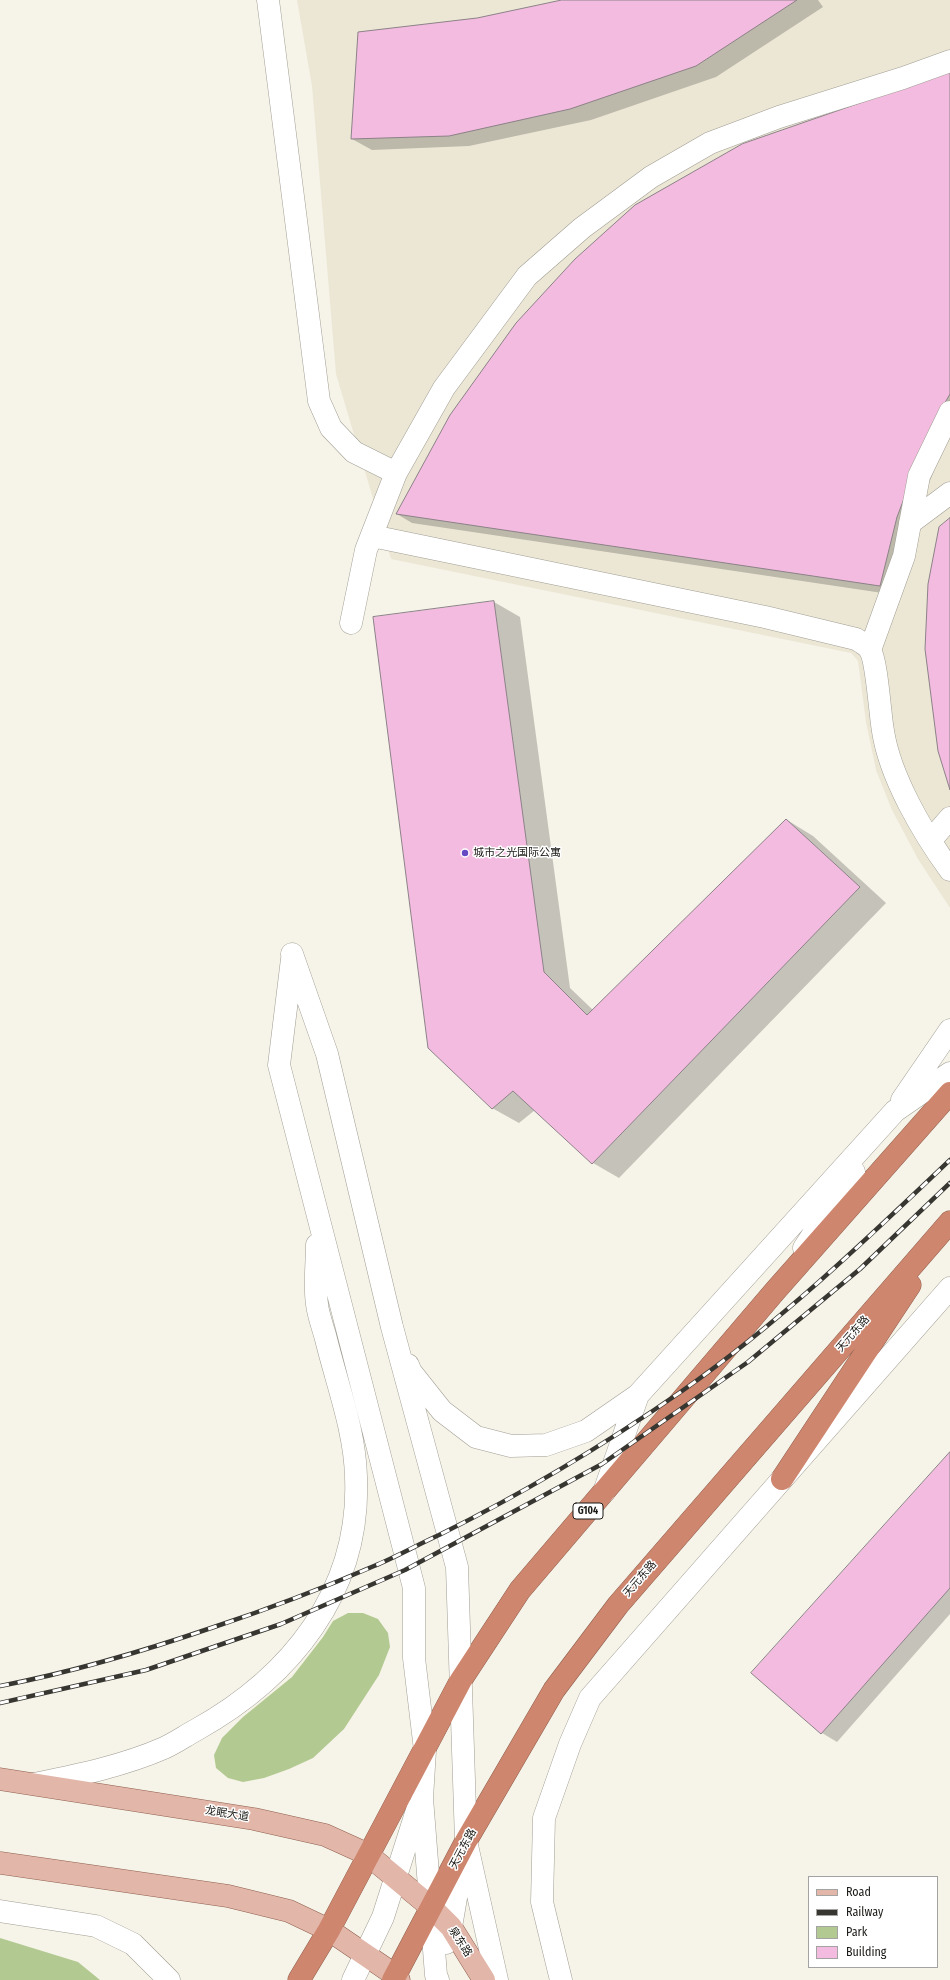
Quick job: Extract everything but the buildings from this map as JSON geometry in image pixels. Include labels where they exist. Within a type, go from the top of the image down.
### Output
[{"type":"highway","name":"G104","points":[[299,1980],[329,1930],[461,1680],[520,1590],[775,1291],[950,1093]]},
{"type":"highway","name":"天元东路","points":[[396,1978],[466,1841],[554,1690],[618,1605],[950,1222]]},
{"type":"highway","points":[[782,1479],[950,1225]]},
{"type":"main road","name":"龙眠大道","points":[[0,1779],[254,1819],[325,1835],[368,1854],[432,1908]]},
{"type":"main road","points":[[0,1863],[228,1896],[289,1911],[329,1930],[396,1978]]},
{"type":"main road","name":"泉东路","points":[[432,1908],[452,1927],[484,1980]]},
{"type":"street","points":[[268,0],[319,401],[331,428],[354,452],[396,473]]},
{"type":"street","points":[[351,623],[366,550],[396,473],[444,388],[527,276],[582,228],[651,177],[710,143],[779,117],[903,78],[950,61]]},
{"type":"street","points":[[870,650],[904,556],[919,476],[950,412]]},
{"type":"street","points":[[910,523],[950,493]]},
{"type":"street","points":[[372,536],[796,625],[856,639],[870,650],[873,657],[879,706],[887,752],[894,772],[907,799],[950,870]]},
{"type":"street","points":[[931,840],[950,818]]},
{"type":"street","points":[[436,1978],[432,1908],[422,1798],[425,1750],[414,1658],[414,1588],[279,1065],[292,954],[327,1054],[392,1327],[457,1567],[466,1841],[497,1980]]},
{"type":"street","points":[[775,1291],[950,1030]]},
{"type":"street","points":[[392,1327],[411,1372],[442,1411],[476,1437],[511,1446],[546,1445],[586,1431],[638,1395],[895,1111],[950,1073]]},
{"type":"street","points":[[34,1784],[93,1772],[164,1748],[222,1716],[273,1676],[305,1640],[333,1594],[350,1548],[356,1512],[356,1477],[352,1441],[317,1303],[317,1214]]},
{"type":"street","points":[[561,1980],[542,1902],[544,1818],[570,1744],[590,1698],[950,1288]]},
{"type":"street","points":[[603,1493],[638,1395]]},
{"type":"street","points":[[354,1980],[383,1917],[461,1680]]},
{"type":"street","points":[[436,1978],[452,1927],[466,1841]]},
{"type":"street","points":[[0,1911],[96,1926],[133,1944],[168,1980]]},
{"type":"shaded area","points":[[297,0],[950,0],[950,908],[918,859],[892,810],[876,770],[866,722],[858,661],[851,653],[391,559],[336,374],[312,86]]},
{"type":"green space","points":[[348,1613],[363,1613],[378,1619],[388,1633],[390,1647],[379,1675],[344,1729],[313,1758],[289,1769],[264,1778],[243,1782],[228,1778],[216,1768],[214,1755],[222,1738],[243,1717],[292,1677],[323,1637],[333,1621]]},
{"type":"green space","points":[[0,1938],[78,1962],[100,1980],[0,1980]]},
{"type":"railway","points":[[0,1686],[81,1668],[135,1653],[274,1606],[334,1583],[382,1562],[471,1519],[533,1485],[563,1468],[682,1391],[753,1338],[853,1251],[950,1160]]},
{"type":"railway","points":[[0,1703],[146,1670],[281,1624],[405,1570],[602,1464],[748,1362],[860,1269],[950,1183]]},
{"type":"place","name":"城市之光国际公寓","points":[[465,853]]}]
